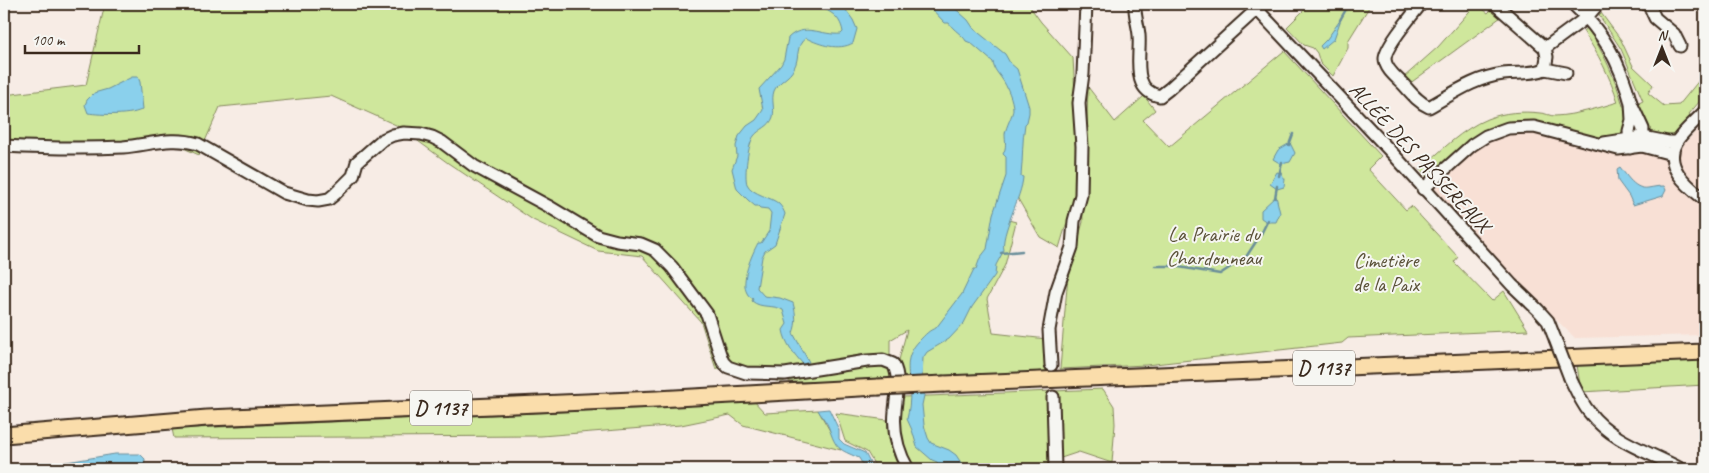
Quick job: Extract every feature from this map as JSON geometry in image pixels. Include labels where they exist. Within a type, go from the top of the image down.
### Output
[{"type":"main road","name":"D 1137","points":[[4,435],[207,418],[657,399],[944,384],[1705,352]]},
{"type":"street","points":[[1051,365],[1049,330],[1056,292],[1072,247],[1074,222],[1081,195],[1082,146],[1078,104],[1083,74],[1086,4]]},
{"type":"street","points":[[1135,4],[1134,10],[1140,43],[1138,75],[1143,86],[1153,95],[1160,96],[1254,6]]},
{"type":"street","points":[[1422,4],[1406,22],[1386,53],[1385,59],[1389,69],[1420,103],[1429,107],[1468,83],[1502,74],[1537,72],[1545,69],[1566,73]]},
{"type":"street","points":[[1495,4],[1542,45],[1547,57],[1545,69]]},
{"type":"street","points":[[1573,4],[1585,15],[1612,52],[1621,70],[1631,103],[1643,129],[1643,142]]},
{"type":"street","points":[[1585,15],[1591,4]]},
{"type":"street","points":[[1542,45],[1598,4]]},
{"type":"street","points":[[1646,4],[1650,6],[1655,18],[1674,34],[1680,46]]},
{"type":"street","name":"ALLÉE DES PASSEREAUX","points":[[1254,6],[1517,290],[1548,321],[1570,378],[1590,413],[1621,440],[1681,469]]},
{"type":"street","points":[[1630,143],[1631,103]]},
{"type":"street","points":[[1705,111],[1676,142],[1672,154],[1673,165],[1678,174],[1688,186],[1705,200]]},
{"type":"street","points":[[1423,189],[1472,144],[1486,136],[1508,128],[1534,127],[1618,149],[1630,143],[1676,142]]},
{"type":"street","points":[[4,146],[124,147],[167,140],[184,140],[198,144],[284,193],[318,201],[329,200],[336,194],[353,176],[358,162],[382,140],[404,133],[432,137],[474,166],[554,209],[598,236],[641,244],[655,250],[672,267],[707,314],[723,362],[728,367],[746,373],[785,374],[867,361],[884,360],[893,364],[897,378],[896,438],[908,469]]},
{"type":"street","points":[[1643,142],[1672,154]]},
{"type":"street","points":[[1053,397],[1055,469]]},
{"type":"shaded area","points":[[1705,122],[1705,335],[1575,338],[1423,189],[1480,136],[1522,125],[1655,145],[1683,145]]},
{"type":"green space","points":[[105,4],[1028,4],[1041,22],[1073,58],[1076,113],[1085,185],[1088,87],[1115,122],[1144,96],[1155,110],[1143,120],[1169,147],[1284,51],[1381,156],[1368,169],[1406,210],[1411,206],[1458,257],[1454,262],[1492,301],[1504,291],[1528,330],[1348,338],[1342,343],[1146,365],[1060,369],[1068,275],[1083,222],[1082,197],[1066,225],[1059,248],[1040,237],[1006,178],[993,216],[1016,222],[1005,265],[987,299],[993,333],[1047,339],[1050,372],[885,381],[790,382],[787,380],[782,382],[716,369],[701,322],[642,256],[598,251],[533,220],[448,163],[396,125],[331,96],[220,107],[199,155],[179,146],[4,145],[4,95],[86,85]],"holes":[[[907,330],[899,360],[801,374],[819,365],[890,355],[890,340]]]},
{"type":"green space","points":[[1310,4],[1371,4],[1348,41],[1348,48],[1333,76],[1320,63],[1317,53],[1313,48],[1304,45],[1287,27]]},
{"type":"green space","points":[[1476,4],[1488,13],[1492,9],[1501,17],[1409,84],[1403,78],[1438,47]]},
{"type":"green space","points":[[1601,13],[1621,40],[1633,66],[1653,85],[1648,93],[1664,106],[1679,105],[1705,73],[1705,95],[1689,114],[1694,117],[1674,136],[1663,137],[1647,132],[1635,105],[1643,101],[1621,49],[1599,15]]},
{"type":"green space","points":[[1587,28],[1608,66],[1623,106],[1628,106],[1626,131],[1620,137],[1610,141],[1508,125],[1429,179],[1420,169],[1460,134],[1478,123],[1493,117],[1520,112],[1542,113],[1553,116],[1563,115],[1587,111],[1618,102],[1603,65],[1583,31]]},
{"type":"green space","points":[[1705,355],[1705,385],[1581,392],[1577,365]]},
{"type":"green space","points":[[1103,389],[1114,406],[1115,424],[1112,463],[1079,452],[1052,461],[1051,469],[877,469],[867,452],[845,441],[836,413],[887,420],[903,397]]},
{"type":"green space","points":[[752,399],[765,413],[818,410],[841,450],[743,425],[730,415],[681,425],[541,436],[174,438],[172,429],[649,408]]},
{"type":"water","points":[[812,4],[839,4],[843,6],[857,29],[853,43],[836,47],[823,45],[806,38],[800,44],[796,64],[774,91],[772,120],[752,140],[748,152],[746,174],[747,184],[750,188],[776,202],[781,206],[785,214],[775,244],[765,251],[762,257],[757,288],[764,296],[780,298],[793,303],[796,318],[793,333],[809,362],[803,364],[793,352],[786,339],[783,330],[787,324],[783,310],[763,306],[752,301],[753,299],[745,288],[746,275],[753,254],[758,243],[761,243],[769,231],[771,213],[768,209],[755,206],[737,189],[732,169],[737,156],[736,146],[739,136],[747,126],[756,120],[763,110],[759,89],[781,65],[788,38],[794,33],[807,30],[834,34],[841,34],[843,32],[839,21],[832,13]]},
{"type":"water","points":[[927,4],[950,4],[968,20],[974,29],[1005,54],[1010,63],[1017,69],[1029,107],[1023,137],[1022,185],[1005,235],[1004,250],[996,265],[995,275],[972,307],[964,323],[949,339],[927,352],[923,358],[922,378],[925,391],[922,405],[924,425],[928,438],[931,443],[956,455],[965,469],[943,469],[917,447],[907,419],[910,395],[908,364],[911,352],[915,346],[927,333],[936,328],[962,294],[980,258],[987,249],[993,214],[1006,176],[1006,157],[1003,154],[1005,134],[1013,111],[1013,105],[1008,89],[995,69],[993,62],[966,41],[949,23],[945,23]]},
{"type":"water","points":[[1341,19],[1334,39],[1322,49],[1320,46]]},
{"type":"water","points":[[132,77],[138,77],[140,82],[143,109],[124,114],[88,113],[85,105],[94,93],[108,89]]},
{"type":"water","points":[[1290,143],[1295,153],[1290,162],[1281,164],[1273,159],[1278,150]]},
{"type":"water","points":[[1620,167],[1632,182],[1639,187],[1664,186],[1666,190],[1663,196],[1633,205],[1618,181],[1617,169]]},
{"type":"water","points":[[1277,172],[1281,173],[1285,179],[1284,187],[1277,189],[1270,184]]},
{"type":"water","points":[[1276,196],[1280,213],[1276,222],[1267,222],[1261,218],[1261,210]]},
{"type":"water","points":[[829,409],[839,430],[839,439],[844,444],[865,453],[873,469],[865,469],[859,458],[842,450],[836,444],[818,410]]},
{"type":"water","points":[[115,454],[140,454],[145,459],[144,469],[24,469]]},
{"type":"waterway","points":[[1340,20],[1349,4]]},
{"type":"waterway","points":[[1289,145],[1293,134]]},
{"type":"waterway","points":[[1279,176],[1282,162]]},
{"type":"waterway","points":[[1275,198],[1277,186]]},
{"type":"waterway","points":[[1155,266],[1173,266],[1220,274],[1246,257],[1268,220]]},
{"type":"waterway","points":[[1001,253],[1022,251]]},
{"type":"park label","name":"La Prairie du Chardonneau","points":[[1214,246]]},
{"type":"park label","name":"Cimetière de la Paix","points":[[1386,272]]}]
